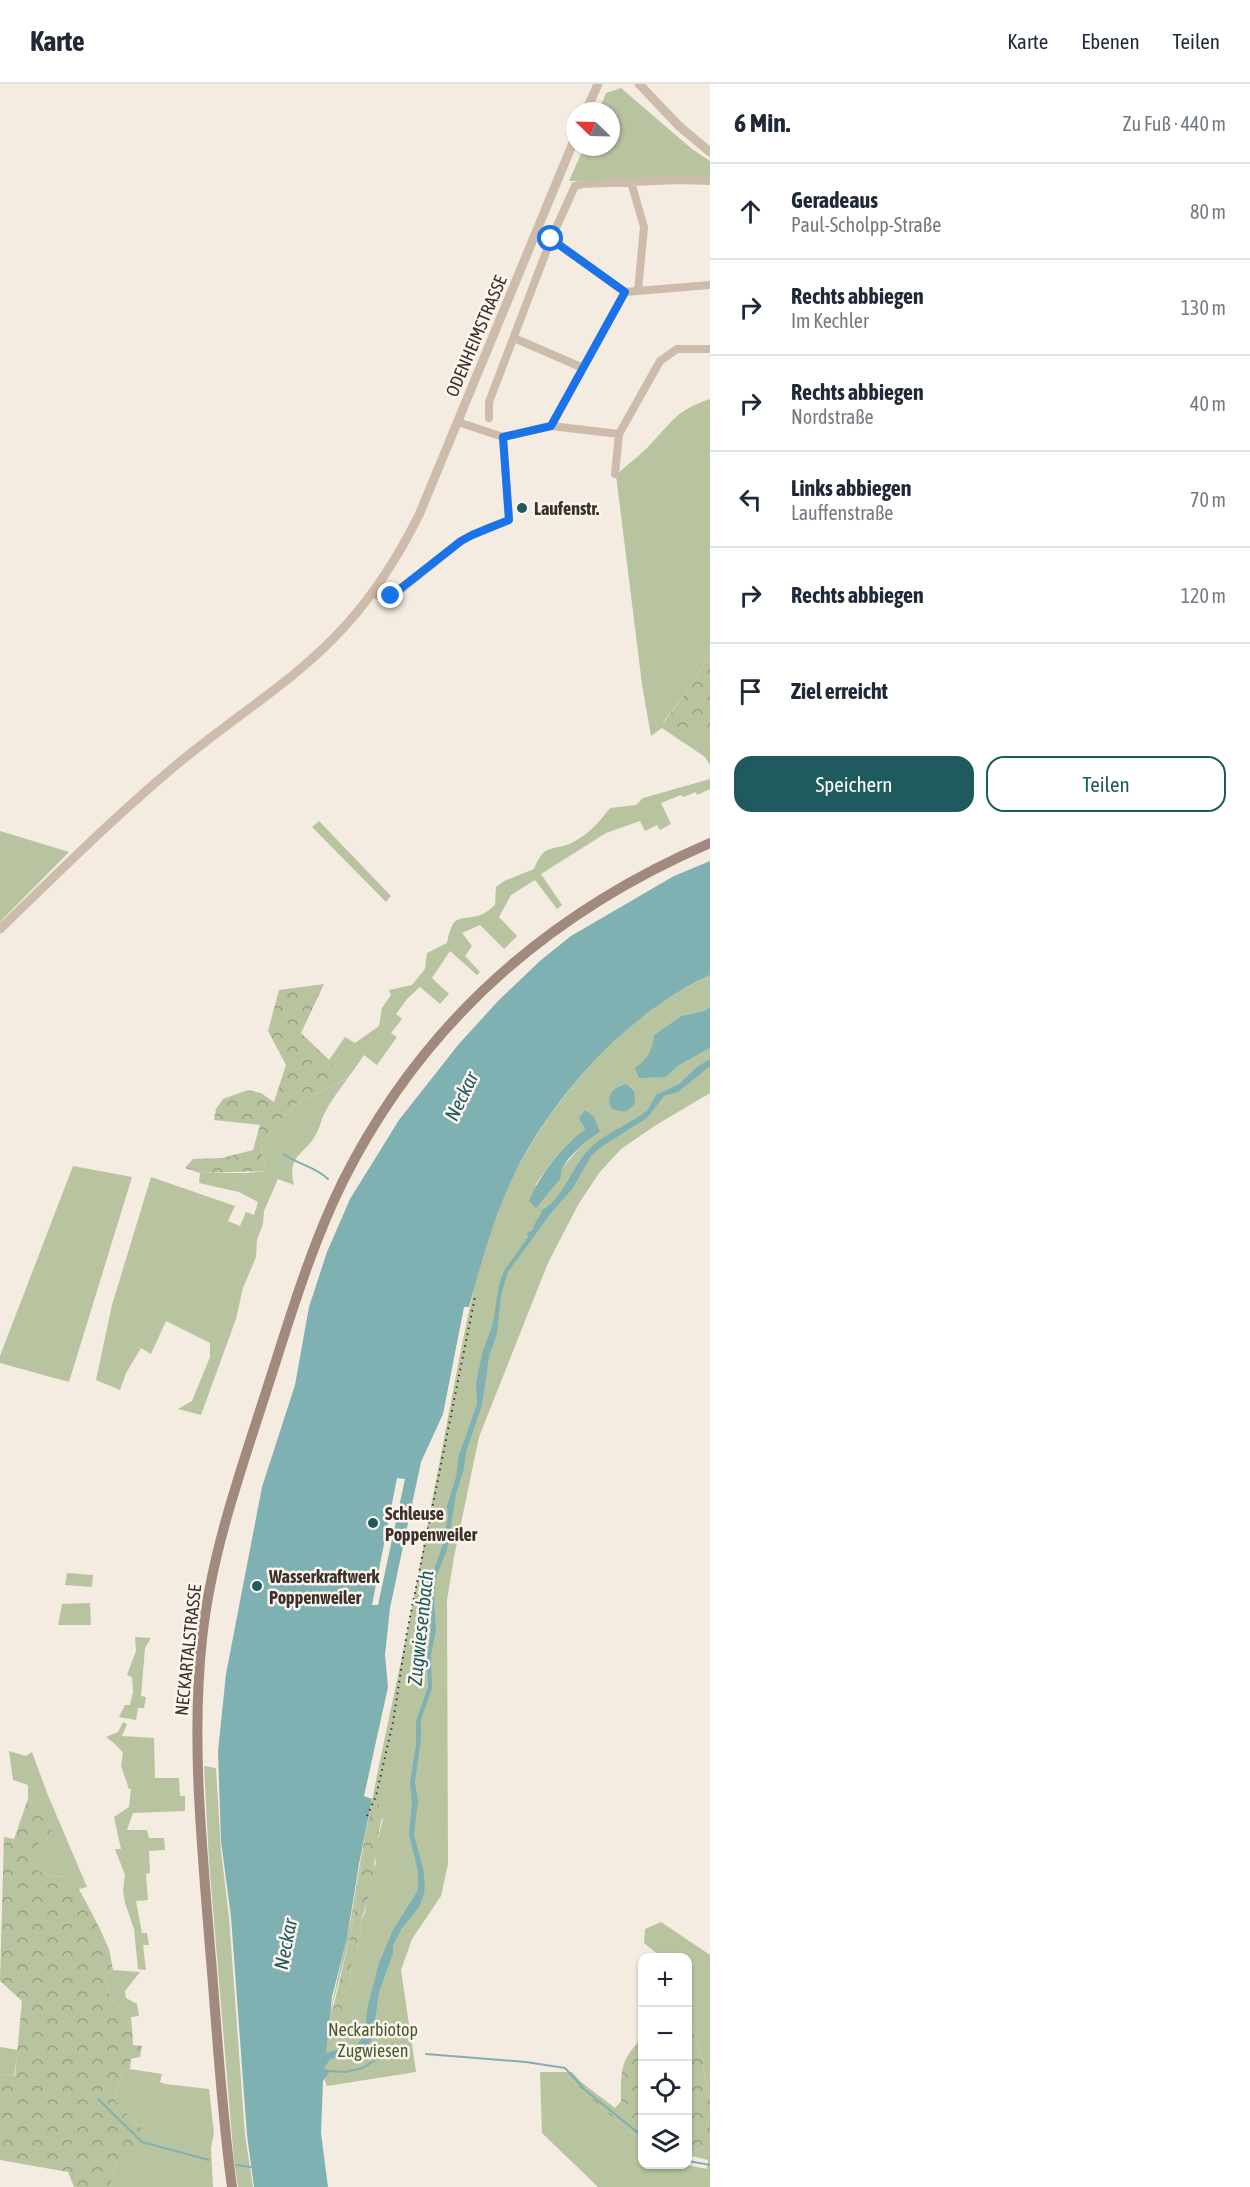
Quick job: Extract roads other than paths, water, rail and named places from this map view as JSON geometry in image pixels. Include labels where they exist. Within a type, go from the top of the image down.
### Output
[{"type":"main road","name":"NECKARTALSTRASSE","points":[[232,2187],[197,1788],[196,1735],[202,1638],[222,1534],[292,1310],[320,1233],[364,1141],[394,1092],[414,1066],[477,995],[500,973],[572,916],[611,892],[679,856],[710,843]]},
{"type":"street","points":[[590,102],[598,84]]},
{"type":"street","points":[[639,84],[679,126],[710,152]]},
{"type":"street","name":"ODENHEIMSTRASSE","points":[[0,929],[106,826],[181,761],[310,659],[345,626],[372,593],[404,545],[419,515],[568,156]]},
{"type":"street","name":"ODENHEIMSTRASSE","points":[[489,418],[491,410],[489,402],[551,239],[575,186],[679,180],[710,181]]},
{"type":"street","points":[[631,182],[644,227],[638,291]]},
{"type":"street","points":[[551,239],[625,292],[710,285]]},
{"type":"street","points":[[551,426],[625,292]]},
{"type":"street","points":[[514,338],[583,368]]},
{"type":"street","points":[[615,474],[619,434],[660,361],[677,349],[710,349]]},
{"type":"street","points":[[458,422],[503,437],[551,426],[619,434]]},
{"type":"street","points":[[372,593],[384,598],[397,593],[461,541],[509,520],[503,437]]},
{"type":"water","name":"Neckar","points":[[710,861],[710,975],[677,993],[645,1015],[586,1070],[560,1101],[537,1134],[502,1202],[469,1307],[464,1307],[443,1414],[421,1462],[390,1608],[385,1655],[388,1687],[364,1796],[372,1799],[347,1938],[332,1997],[326,2053],[356,2045],[362,2039],[379,1963],[393,1930],[418,1890],[418,1872],[409,1834],[412,1804],[410,1783],[416,1745],[416,1721],[428,1687],[427,1660],[431,1629],[432,1576],[443,1544],[448,1517],[447,1506],[456,1477],[459,1455],[477,1404],[476,1384],[482,1354],[493,1323],[499,1285],[504,1271],[528,1237],[527,1233],[533,1230],[542,1210],[559,1194],[593,1145],[647,1111],[656,1095],[679,1084],[697,1067],[710,1059],[710,1066],[678,1092],[664,1096],[647,1118],[601,1147],[591,1156],[573,1188],[551,1213],[508,1272],[501,1295],[497,1333],[489,1357],[482,1405],[466,1452],[456,1494],[447,1550],[436,1577],[434,1598],[436,1630],[431,1655],[432,1688],[421,1720],[421,1739],[415,1782],[418,1801],[414,1835],[423,1868],[424,1894],[419,1907],[402,1928],[393,1945],[393,1953],[379,1992],[370,2042],[361,2051],[330,2059],[324,2068],[330,2071],[323,2081],[321,2133],[328,2187],[254,2187],[247,2135],[231,1917],[221,1841],[218,1751],[226,1674],[262,1487],[295,1385],[309,1307],[327,1252],[350,1199],[399,1120],[458,1045],[498,1001],[541,960],[571,936],[674,876]],"holes":[[[397,1478],[405,1479],[378,1605],[372,1605]]]},
{"type":"water","points":[[710,1007],[710,1048],[678,1066],[666,1077],[639,1078],[635,1068],[649,1054],[654,1035],[681,1016],[704,1011]]},
{"type":"water","points":[[626,1084],[634,1091],[635,1104],[624,1111],[611,1108],[610,1095],[617,1087]]},
{"type":"water","points":[[585,1110],[594,1117],[600,1132],[569,1158],[562,1168],[560,1179],[536,1208],[529,1201],[534,1190],[552,1161],[585,1129],[579,1118]]},
{"type":"waterway","points":[[284,1154],[318,1171],[328,1179]]},
{"type":"waterway","points":[[330,2071],[345,2072],[363,2068],[382,2055],[409,2049]]},
{"type":"waterway","points":[[426,2054],[526,2062],[565,2068],[585,2090],[638,2133]]},
{"type":"waterway","points":[[98,2099],[142,2142],[209,2160]]},
{"type":"waterway","points":[[692,2162],[710,2165]]},
{"type":"waterway","points":[[236,2165],[251,2167]]},
{"type":"railway","points":[[367,1816],[376,1796],[393,1722],[407,1632],[475,1297]]},
{"type":"place","name":"Laufenstr.","points":[[522,508]]},
{"type":"place","name":"Schleuse Poppenweiler","points":[[373,1523]]},
{"type":"place","name":"Wasserkraftwerk Poppenweiler","points":[[257,1586]]},
{"type":"water label","name":"Zugwiesenbach","points":[[420,1628]]},
{"type":"park label","name":"Neckarbiotop Zugwiesen","points":[[373,2039]]}]
